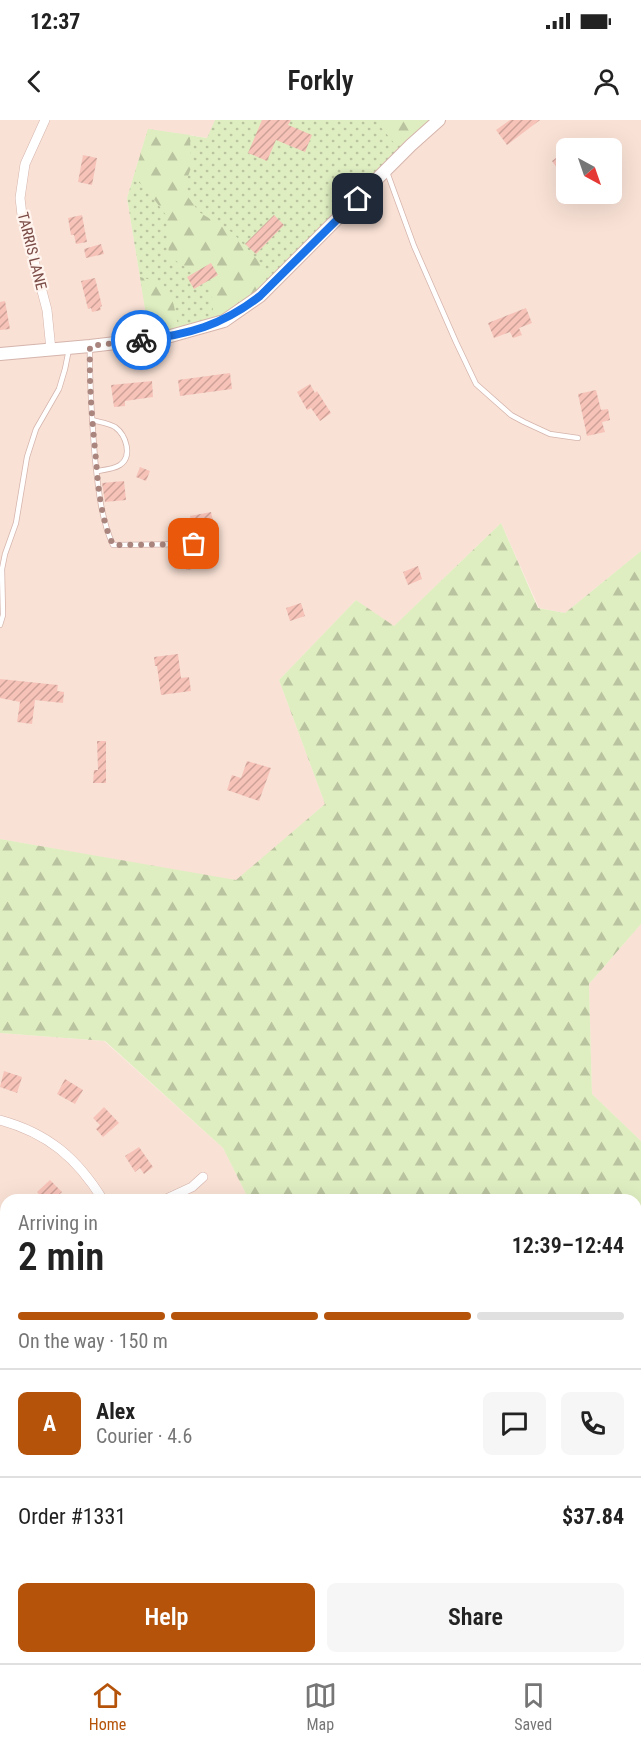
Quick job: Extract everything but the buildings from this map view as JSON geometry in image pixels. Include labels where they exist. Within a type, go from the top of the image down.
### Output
[{"type":"street","name":"TARRIS LANE","points":[[45,120],[25,164],[20,198],[27,235],[47,310],[51,350]]},
{"type":"street","points":[[0,354],[167,337],[207,326],[233,315],[260,296],[439,120]]},
{"type":"street","points":[[0,1120],[34,1132],[53,1143],[84,1172],[99,1194]]},
{"type":"street","points":[[177,1194],[192,1187],[203,1177]]},
{"type":"lane","points":[[386,170],[414,246],[476,384],[524,422],[550,434],[578,438]]},
{"type":"lane","points":[[90,346],[89,384],[97,471],[103,511],[113,545],[194,544]]},
{"type":"lane","points":[[0,625],[3,615],[2,569],[16,522],[27,457],[36,429],[59,388],[69,348]]},
{"type":"lane","points":[[92,420],[115,427],[126,442],[127,450],[127,457],[123,463],[117,467],[97,471]]},
{"type":"shaded area","points":[[0,120],[215,120],[208,138],[148,129],[127,198],[150,339],[443,120],[641,120],[641,551],[565,613],[539,608],[501,523],[393,627],[356,600],[279,680],[325,804],[236,881],[0,839]]},
{"type":"shaded area","points":[[641,924],[641,1141],[592,1094],[589,984]]},
{"type":"shaded area","points":[[0,1033],[104,1041],[223,1148],[246,1194],[0,1194]]},
{"type":"green space","points":[[215,120],[439,120],[243,309],[150,339],[127,198],[148,129],[207,138]]},
{"type":"green space","points":[[375,120],[439,120],[411,145],[394,143]]},
{"type":"green space","points":[[148,129],[190,135],[191,168],[183,190],[199,212],[233,233],[264,267],[268,288],[224,321],[213,311],[211,291],[188,269],[169,256],[166,215],[144,186],[133,179]]},
{"type":"green space","points":[[140,277],[162,283],[172,297],[180,334],[150,339]]},
{"type":"green space","points":[[501,523],[538,608],[565,613],[641,551],[641,924],[589,984],[592,1094],[641,1141],[641,1194],[246,1194],[223,1148],[105,1041],[0,1033],[0,839],[236,880],[325,804],[279,680],[356,600],[394,626]]},
{"type":"way so far","points":[[141,340],[90,346],[89,384],[93,437],[98,481],[109,536],[113,545],[194,544]]},
{"type":"route","points":[[141,340],[167,337],[199,329],[224,321],[243,309],[260,296],[358,199]]}]
